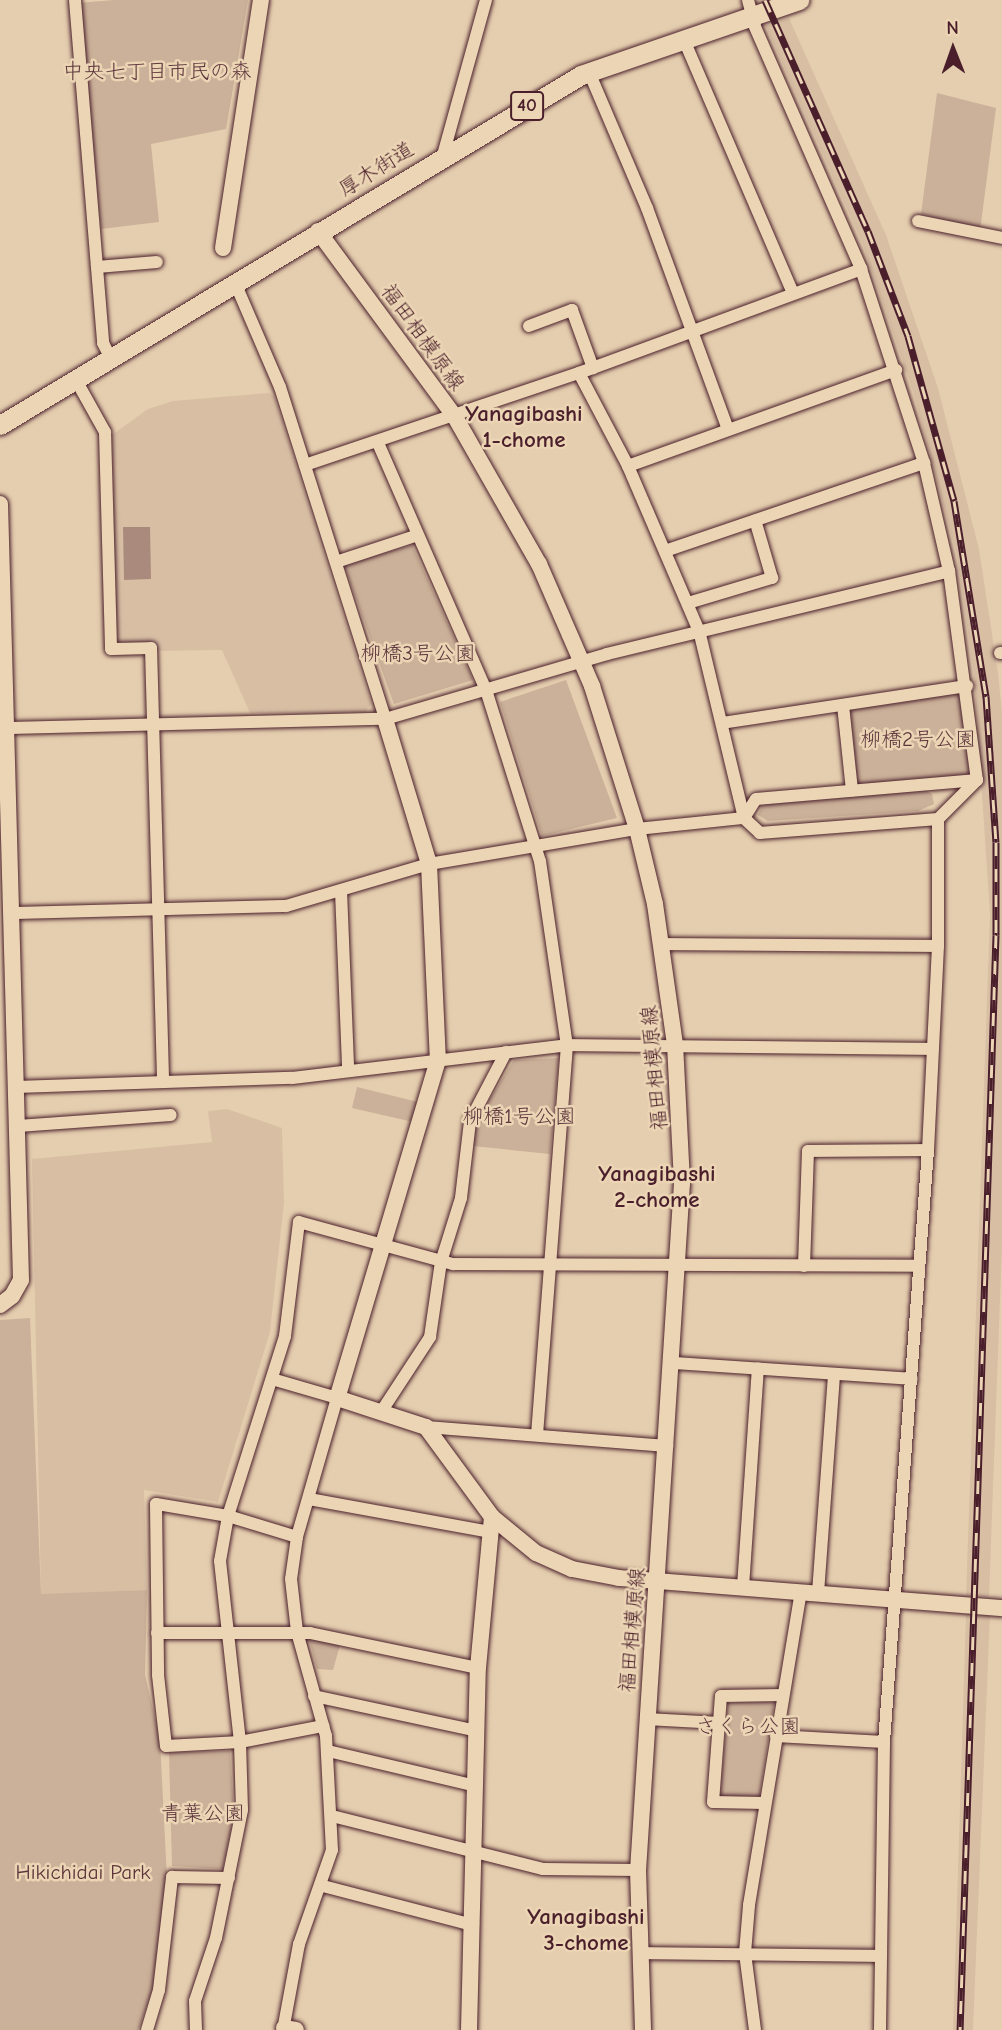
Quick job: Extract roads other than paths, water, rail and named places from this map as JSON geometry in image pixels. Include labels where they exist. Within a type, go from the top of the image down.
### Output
[{"type":"main road","name":"厚木街道","points":[[0,425],[236,285],[318,231],[443,155],[589,72],[684,40],[751,8],[797,0]]},
{"type":"street","points":[[75,0],[103,343],[111,359]]},
{"type":"street","points":[[223,248],[261,0]]},
{"type":"street","points":[[443,155],[486,0]]},
{"type":"street","points":[[751,8],[861,269],[924,463],[949,571],[967,686],[977,780]]},
{"type":"street","points":[[684,40],[793,293]]},
{"type":"street","points":[[589,72],[693,330],[728,429]]},
{"type":"street","points":[[918,221],[1002,238]]},
{"type":"street","name":"福田相模原線","points":[[318,231],[455,417],[521,530],[582,662],[637,829],[661,944],[675,1044],[682,1183],[680,1265],[646,1719],[638,1870],[643,2030]]},
{"type":"street","points":[[97,267],[157,262]]},
{"type":"street","points":[[305,466],[455,417],[861,269]]},
{"type":"street","points":[[236,285],[279,387],[429,864],[438,1060],[297,1537],[291,1579],[297,1632],[328,1751],[332,1850],[323,1886],[302,1934],[288,2029]]},
{"type":"street","points":[[529,326],[572,310],[593,368]]},
{"type":"street","points":[[628,466],[896,370]]},
{"type":"street","points":[[579,373],[628,466],[699,631],[744,818],[760,833],[938,819],[977,780]]},
{"type":"street","points":[[76,380],[105,432],[111,649],[151,648],[163,1082]]},
{"type":"street","points":[[378,443],[486,690],[536,846],[567,1045],[537,1435]]},
{"type":"street","points":[[665,551],[924,463]]},
{"type":"street","points":[[0,503],[12,913],[6,961],[18,1126],[21,1280],[12,1296],[0,1305]]},
{"type":"street","points":[[688,603],[772,578],[755,520]]},
{"type":"street","points":[[336,562],[418,535]]},
{"type":"street","points":[[6,728],[385,719],[699,631],[949,571]]},
{"type":"street","points":[[722,723],[967,686]]},
{"type":"street","points":[[843,705],[852,791]]},
{"type":"street","points":[[744,818],[756,799],[977,780]]},
{"type":"street","points":[[12,913],[286,906],[429,864],[637,829],[744,818]]},
{"type":"street","points":[[880,2030],[884,1742],[928,1150],[938,946],[938,819]]},
{"type":"street","points":[[341,891],[348,1068]]},
{"type":"street","points":[[661,944],[938,946]]},
{"type":"street","points":[[16,1087],[292,1078],[348,1068],[567,1045],[675,1044],[933,1049]]},
{"type":"street","points":[[381,1412],[430,1337],[441,1262],[461,1198],[470,1121],[506,1052]]},
{"type":"street","points":[[18,1126],[171,1115]]},
{"type":"street","points":[[804,1266],[808,1151],[928,1150]]},
{"type":"street","points":[[196,2030],[195,2001],[216,1938],[242,1810],[240,1742],[225,1632],[220,1560],[229,1516],[285,1336],[299,1222],[383,1243],[441,1262],[919,1266]]},
{"type":"street","points":[[673,1363],[911,1379]]},
{"type":"street","points":[[743,1587],[758,1369]]},
{"type":"street","points":[[755,2030],[745,1954],[764,1804],[783,1695],[810,1593],[834,1375]]},
{"type":"street","points":[[272,1379],[426,1427],[667,1446]]},
{"type":"street","points":[[426,1427],[492,1524],[536,1553],[572,1569],[657,1581],[1002,1608]]},
{"type":"street","points":[[309,1499],[492,1524]]},
{"type":"street","points":[[297,1537],[229,1516],[156,1504],[157,1633],[166,1746],[240,1742],[323,1726]]},
{"type":"street","points":[[469,2030],[478,1668],[492,1524]]},
{"type":"street","points":[[157,1633],[297,1632],[478,1668]]},
{"type":"street","points":[[764,1804],[713,1802],[721,1696],[783,1695]]},
{"type":"street","points":[[314,1696],[477,1731]]},
{"type":"street","points":[[646,1719],[720,1723]]},
{"type":"street","points":[[776,1736],[884,1742]]},
{"type":"street","points":[[328,1751],[476,1786]]},
{"type":"street","points":[[332,1816],[543,1869],[638,1870]]},
{"type":"street","points":[[147,2030],[162,1977],[172,1877],[229,1878]]},
{"type":"street","points":[[323,1886],[473,1925]]},
{"type":"street","points":[[640,1953],[880,1956]]},
{"type":"railway","points":[[765,0],[868,231],[908,336],[954,501],[986,696],[996,842],[996,935],[960,2030]]},
{"type":"district","name":"Yanagibashi 1-chome","points":[[524,427]]},
{"type":"district","name":"Yanagibashi 2-chome","points":[[657,1187]]},
{"type":"district","name":"Yanagibashi 3-chome","points":[[586,1930]]},
{"type":"park label","name":"中央七丁目市民の森","points":[[157,71]]},
{"type":"park label","name":"柳橋3号公園","points":[[418,653]]},
{"type":"park label","name":"柳橋2号公園","points":[[918,739]]},
{"type":"park label","name":"柳橋1号公園","points":[[519,1116]]},
{"type":"park label","name":"さくら公園","points":[[748,1726]]},
{"type":"park label","name":"青葉公園","points":[[203,1813]]},
{"type":"park label","name":"Hikichidai Park","points":[[83,1872]]}]
